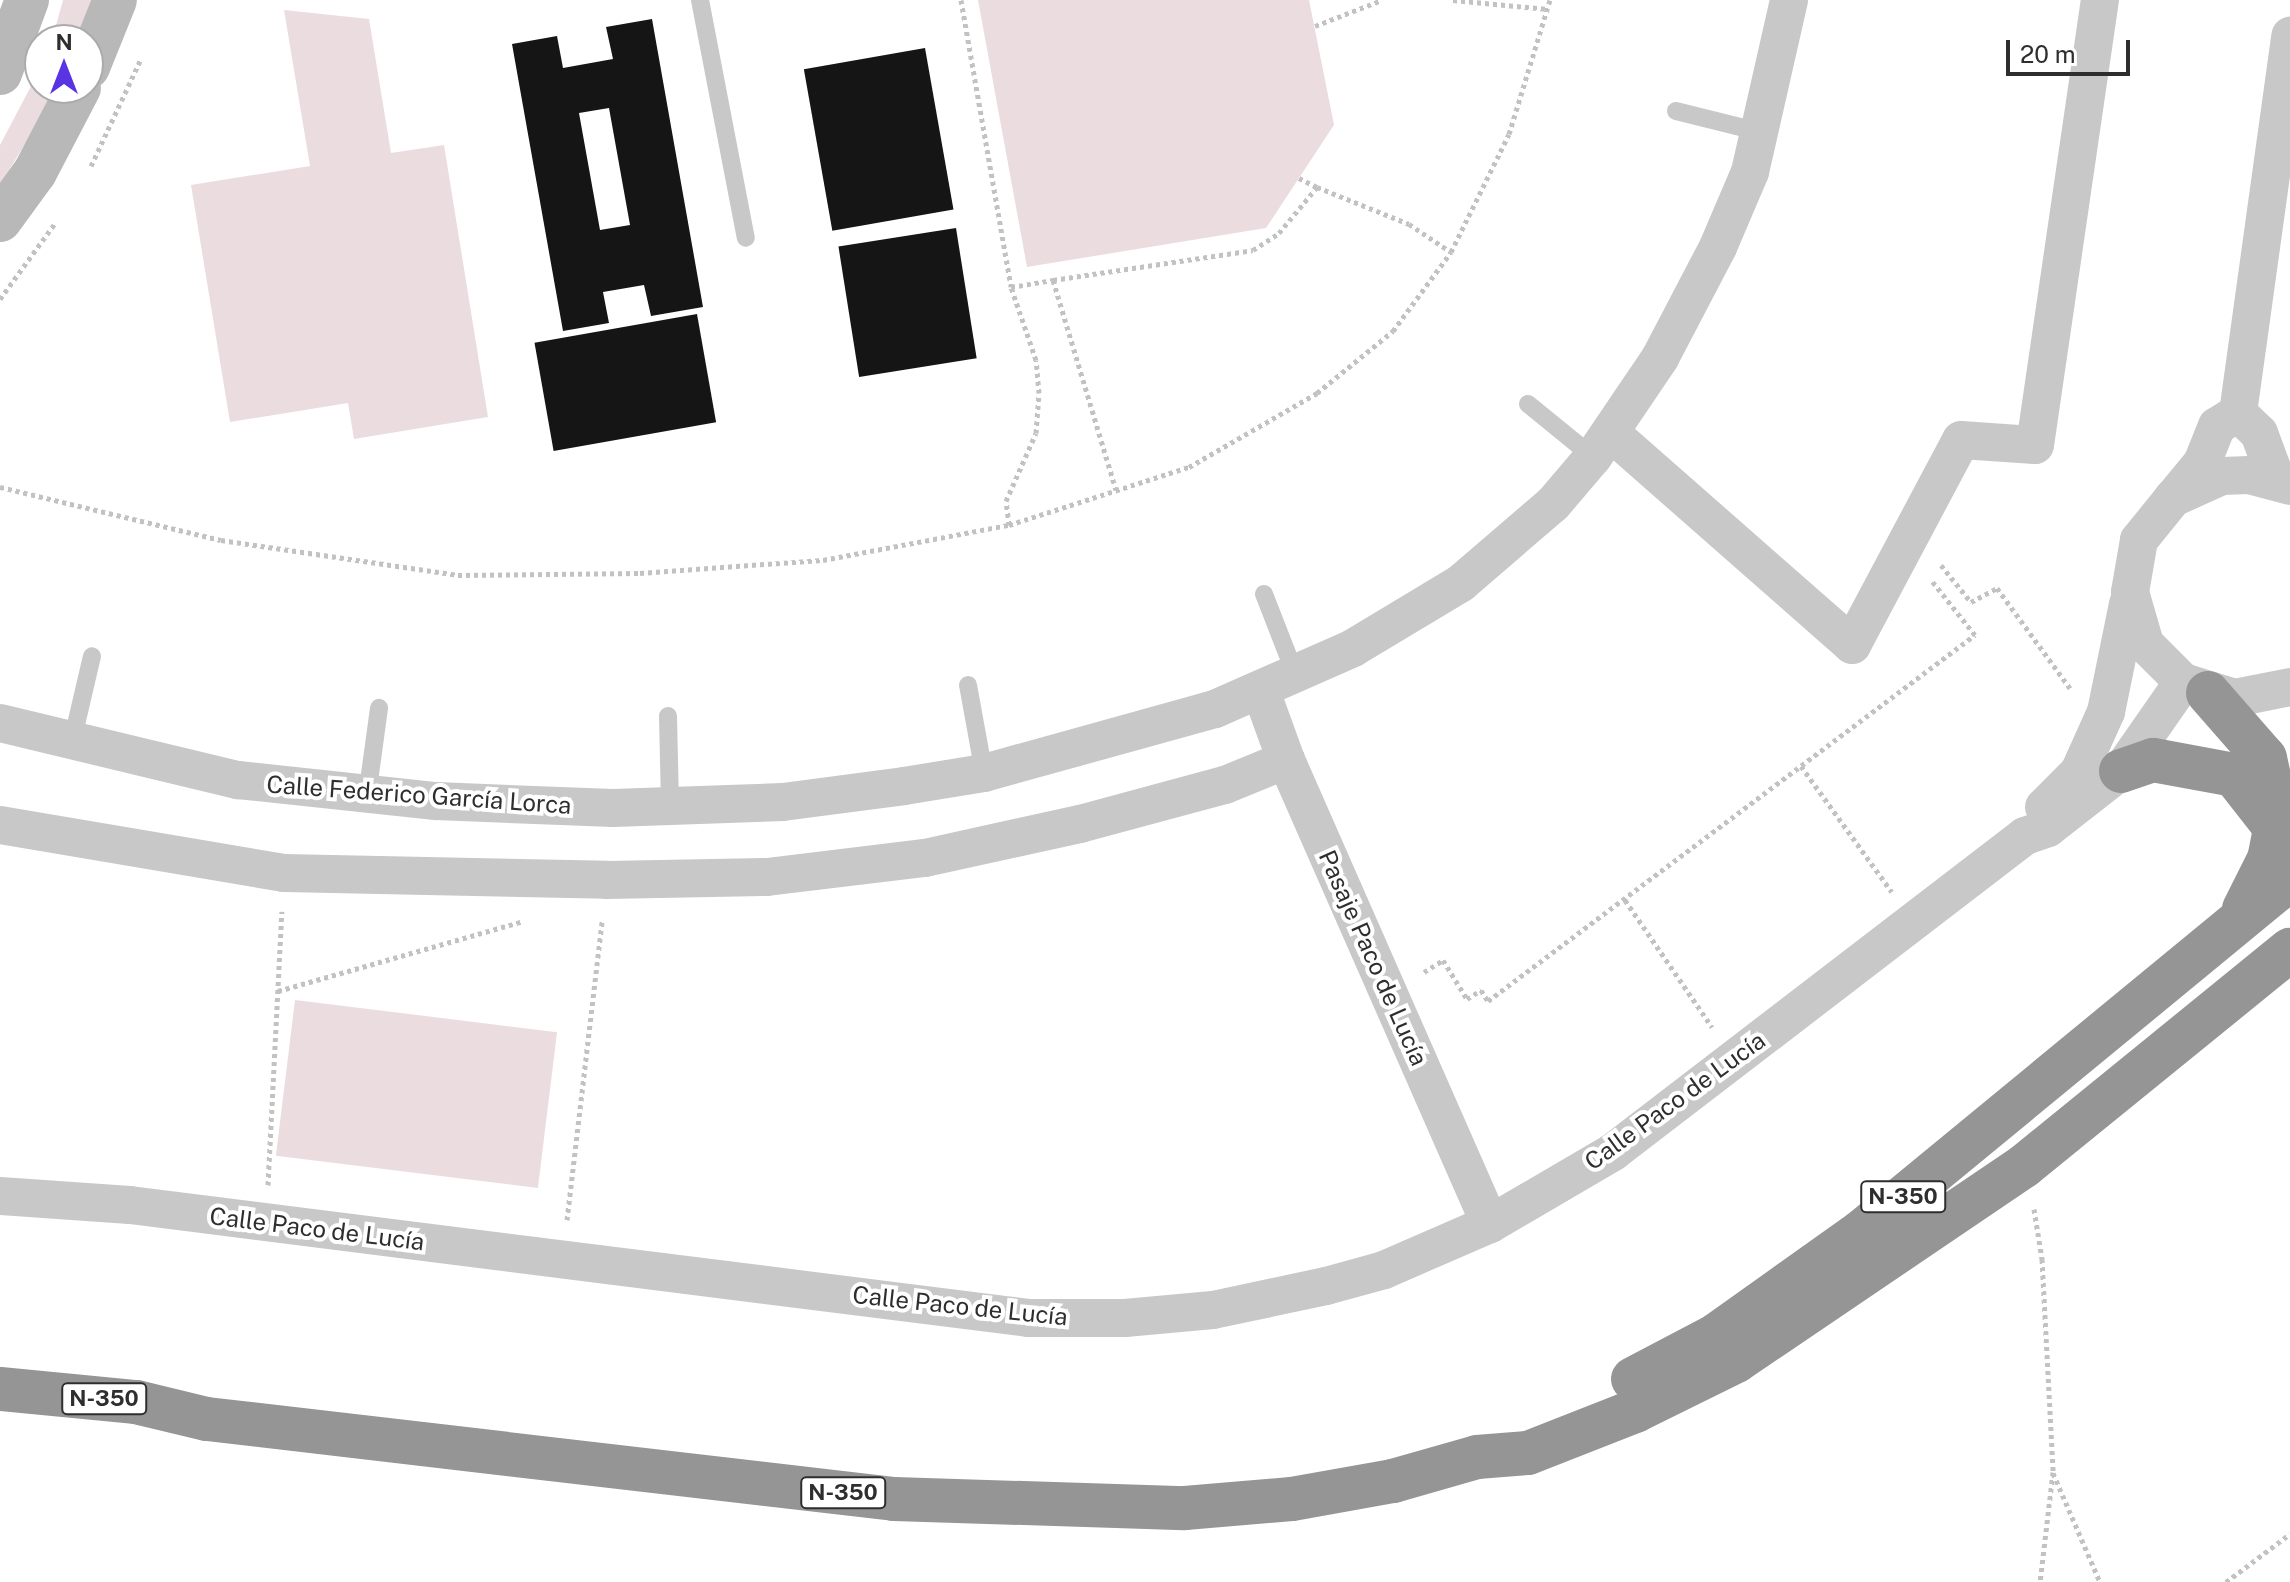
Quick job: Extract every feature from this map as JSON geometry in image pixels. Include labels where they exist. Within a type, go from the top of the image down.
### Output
[{"type":"highway","points":[[2196,688],[2278,763],[2275,829],[2259,886],[2234,926]]},
{"type":"highway","points":[[2121,771],[2153,760],[2234,775],[2257,798],[2275,829]]},
{"type":"highway","name":"N-350","points":[[1477,1457],[1519,1431],[1715,1336],[1861,1232],[2290,879]]},
{"type":"highway","points":[[2024,1166],[2121,1059],[2290,919]]},
{"type":"highway","name":"N-350","points":[[0,1389],[136,1402],[207,1419],[894,1499],[1069,1507],[1185,1508],[1292,1499],[1393,1481],[1477,1457],[1528,1453],[1635,1411],[1736,1361],[2024,1166],[2290,950]]},
{"type":"highway","name":"N-350","points":[[0,1419],[135,1426],[207,1419]]},
{"type":"main road","points":[[0,73],[27,0]]},
{"type":"main road","points":[[104,27],[115,0]]},
{"type":"main road","points":[[0,220],[35,172],[71,104]]},
{"type":"street","name":"Calle Federico García Lorca","points":[[0,723],[238,780],[367,796],[519,807],[670,807],[783,802],[984,773],[1161,728],[1261,691],[1414,614],[1461,583],[1553,504],[1602,445],[1688,309],[1750,172],[1789,0]]},
{"type":"street","points":[[1602,445],[1852,645],[1961,440],[2035,445],[2100,0]]},
{"type":"street","points":[[2283,483],[2259,433],[2238,413],[2290,36]]},
{"type":"street","name":"Calle Paco de Lucía","points":[[2025,836],[2037,813],[2079,772],[2096,735],[2123,648],[2139,540],[2202,463],[2217,426],[2238,413]]},
{"type":"street","points":[[2173,498],[2222,476],[2283,483]]},
{"type":"street","points":[[2130,592],[2145,644],[2196,688],[2262,696],[2290,687]]},
{"type":"street","name":"Calle Paco de Lucía","points":[[0,1196],[266,1223],[1028,1318],[1125,1318],[1213,1310],[1326,1286],[1384,1270],[1490,1224],[1613,1152],[2025,836],[2048,828],[2121,771],[2196,688]]},
{"type":"street","name":"Pasaje Paco de Lucía","points":[[1261,691],[1286,760],[1490,1224]]},
{"type":"street","points":[[0,825],[284,873],[607,880],[767,877],[925,858],[1225,785],[1286,760]]},
{"type":"lane","points":[[700,0],[746,238]]},
{"type":"lane","points":[[1676,111],[1761,132]]},
{"type":"lane","points":[[1528,404],[1602,445]]},
{"type":"lane","points":[[1264,594],[1296,676]]},
{"type":"lane","points":[[72,742],[92,656]]},
{"type":"lane","points":[[968,685],[984,773]]},
{"type":"lane","points":[[367,796],[379,708]]},
{"type":"lane","points":[[668,716],[670,807]]},
{"type":"path","points":[[961,0],[1011,287],[1036,360],[1039,393],[1036,433],[1006,501],[1009,525]]},
{"type":"path","points":[[1315,26],[1382,0]]},
{"type":"path","points":[[1453,0],[1549,9]]},
{"type":"path","points":[[0,487],[221,540],[458,575],[640,573],[823,560],[1009,525],[1189,467],[1317,393],[1393,331],[1451,252],[1509,134],[1550,0]]},
{"type":"path","points":[[1299,178],[1409,224],[1451,252]]},
{"type":"path","points":[[1011,287],[1253,250],[1279,233],[1317,187]]},
{"type":"path","points":[[1053,280],[1116,490]]},
{"type":"path","points":[[1908,538],[1971,602],[1997,588],[2077,698],[2096,735]]},
{"type":"path","points":[[1388,993],[1443,960],[1467,999],[1481,990],[1488,1001],[1975,635],[1908,538]]},
{"type":"path","points":[[1801,766],[1913,922]]},
{"type":"path","points":[[266,1223],[284,873]]},
{"type":"path","points":[[562,1259],[607,880]]},
{"type":"path","points":[[1625,900],[1734,1059]]},
{"type":"path","points":[[278,991],[531,918]]},
{"type":"path","points":[[2024,1166],[2042,1259],[2053,1472],[2040,1582]]},
{"type":"path","points":[[2053,1472],[2100,1582]]},
{"type":"path","points":[[2226,1582],[2290,1534]]},
{"type":"shaded area","points":[[63,0],[95,0],[85,24],[56,24]]},
{"type":"shaded area","points":[[978,0],[1309,0],[1334,125],[1266,228],[1027,267]]},
{"type":"shaded area","points":[[284,10],[369,19],[391,153],[444,145],[488,417],[354,439],[348,403],[230,422],[191,185],[310,166]]},
{"type":"shaded area","points":[[24,99],[24,104],[49,104],[0,185],[0,145]]},
{"type":"shaded area","points":[[295,1000],[557,1032],[538,1188],[276,1156]]},
{"type":"building","points":[[652,19],[703,307],[651,316],[644,285],[603,292],[609,323],[563,331],[512,44],[557,36],[563,68],[613,59],[606,27]],"holes":[[[609,108],[630,225],[600,230],[579,113]]]},
{"type":"building","points":[[925,48],[953,210],[832,231],[804,69]]},
{"type":"building","points":[[956,228],[977,358],[859,377],[838,247]]},
{"type":"building","points":[[697,314],[716,422],[554,451],[535,343]]}]
